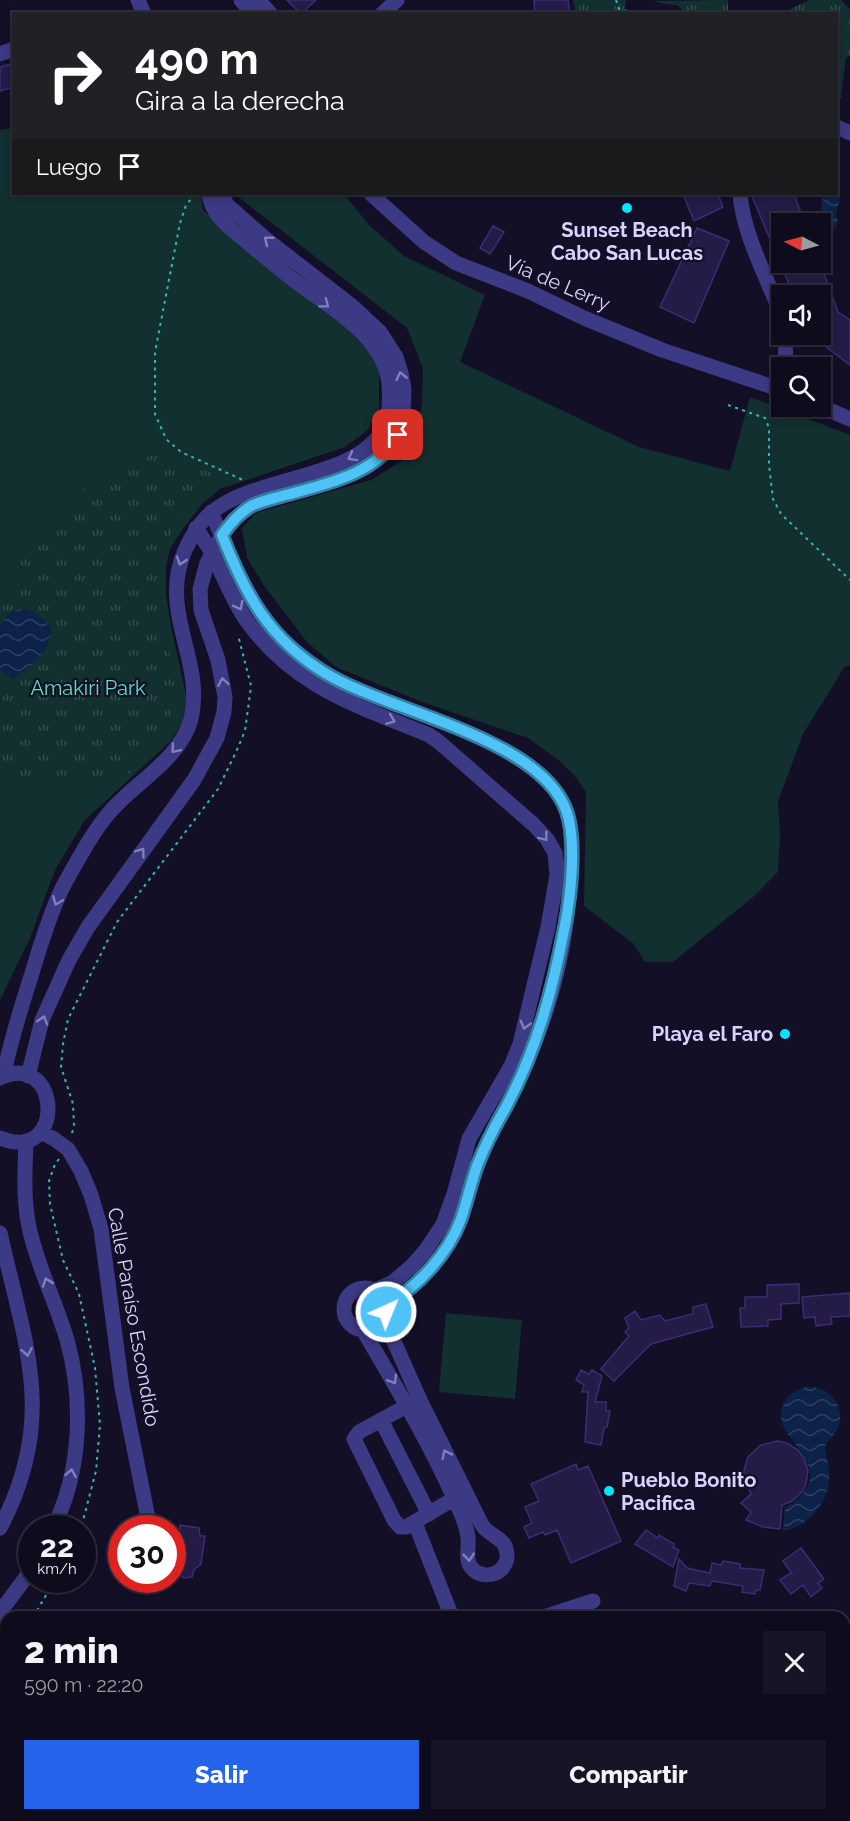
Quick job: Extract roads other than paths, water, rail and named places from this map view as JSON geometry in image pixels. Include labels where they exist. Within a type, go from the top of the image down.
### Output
[{"type":"street","points":[[241,0],[251,12]]},
{"type":"street","points":[[258,0],[269,12]]},
{"type":"street","points":[[384,12],[397,0]]},
{"type":"street","points":[[1,1077],[47,924],[64,884],[108,814],[160,765],[183,739],[188,728],[194,687],[175,597],[179,564],[196,528],[211,512],[237,497],[335,465],[355,456],[373,442],[383,429],[388,414],[387,369],[373,345],[352,324],[291,278],[226,224],[210,204],[208,195]]},
{"type":"street","points":[[28,1076],[42,1020],[69,960],[88,927],[194,780],[217,738],[224,712],[225,689],[200,600],[203,576],[222,535],[234,519],[253,505],[352,474],[384,453],[392,446],[398,435],[404,389],[396,357],[380,332],[352,306],[226,205],[222,195]]},
{"type":"street","name":"Vía de Lerry","points":[[372,195],[424,242],[456,263],[528,291],[584,318],[662,350],[771,382]]},
{"type":"street","points":[[740,195],[741,208],[771,288]]},
{"type":"street","points":[[831,411],[850,419]]},
{"type":"street","points":[[211,512],[233,565],[268,624],[305,659],[348,686],[460,730],[513,755],[541,774],[552,785],[566,811],[571,846],[569,904],[555,976],[541,1028],[517,1086],[483,1151],[451,1240],[414,1285],[385,1312],[375,1328],[363,1330],[356,1328],[344,1313],[346,1299],[350,1294],[362,1288],[375,1290],[380,1294],[385,1312],[413,1402]]},
{"type":"street","points":[[196,528],[243,615],[273,653],[321,689],[345,702],[429,735],[439,742],[532,824],[547,839],[555,854],[557,875],[548,927],[520,1044],[511,1066],[469,1139],[449,1210],[436,1237],[398,1279],[375,1290]]},
{"type":"street","points":[[0,1140],[26,1141],[40,1132],[50,1112],[45,1090],[38,1082],[28,1076],[11,1074],[1,1077]]},
{"type":"street","name":"Calle Paraíso Escondido","points":[[40,1132],[54,1138],[68,1149],[88,1187],[101,1229],[122,1388],[147,1515]]},
{"type":"street","points":[[26,1141],[26,1212],[67,1341],[73,1367],[77,1409],[76,1443],[67,1493],[58,1515]]},
{"type":"street","points":[[0,1233],[17,1300],[33,1395],[30,1449],[11,1507],[0,1528]]},
{"type":"street","points":[[363,1330],[413,1402],[460,1496],[485,1530],[501,1540],[505,1547],[506,1563],[497,1573],[482,1574],[471,1568],[468,1562],[467,1529],[460,1496]]},
{"type":"street","points":[[413,1402],[359,1432],[355,1436],[354,1443],[394,1520],[400,1527],[406,1527],[460,1496]]},
{"type":"street","points":[[381,1420],[429,1514]]},
{"type":"street","points":[[415,1522],[450,1611]]},
{"type":"street","points":[[1,1611],[18,1588]]},
{"type":"street","points":[[562,1611],[593,1601]]},
{"type":"water","points":[[838,180],[841,191],[837,212],[838,223],[835,229],[831,231],[831,213],[819,213],[823,195],[838,195]]},
{"type":"water","points":[[26,609],[39,615],[52,628],[43,652],[13,680],[0,669],[0,626],[11,611]]},
{"type":"water","points":[[808,1387],[822,1390],[833,1398],[840,1410],[839,1425],[825,1446],[829,1480],[823,1500],[811,1517],[783,1531],[785,1507],[802,1495],[810,1477],[808,1465],[788,1435],[781,1413],[789,1396]]},
{"type":"place","name":"Sunset Beach Cabo San Lucas","points":[[627,208]]},
{"type":"place","name":"Playa el Faro","points":[[785,1034]]},
{"type":"place","name":"Pueblo Bonito Pacifica","points":[[609,1491]]},
{"type":"park label","name":"Amakiri Park","points":[[88,688]]}]
